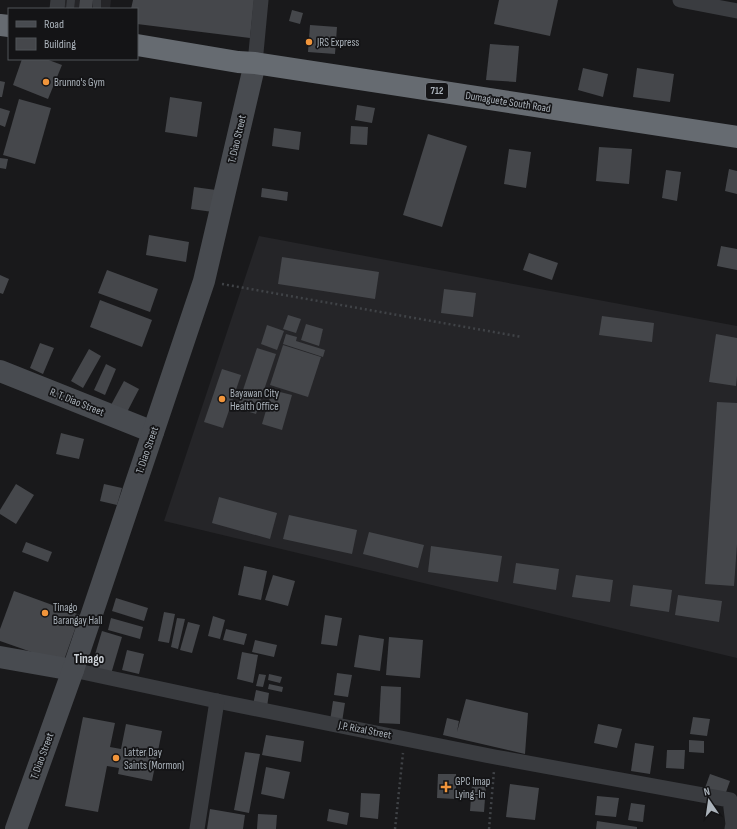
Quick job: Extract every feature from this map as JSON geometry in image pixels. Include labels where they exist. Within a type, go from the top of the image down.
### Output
[{"type":"highway","name":"Dumaguete South Road","points":[[138,45],[238,62],[737,137]]},
{"type":"street","points":[[255,64],[261,0]]},
{"type":"street","points":[[680,0],[737,11]]},
{"type":"street","name":"T. Diao Street","points":[[16,829],[73,670],[204,281],[255,64]]},
{"type":"street","name":"R. T. Diao Street","points":[[0,371],[153,432]]},
{"type":"street","name":"J.P. Rizal Street","points":[[0,657],[73,670],[217,701],[495,757],[730,800],[734,826]]},
{"type":"street","points":[[197,829],[217,701]]},
{"type":"path","points":[[204,281],[522,337]]},
{"type":"path","points":[[395,829],[404,738]]},
{"type":"path","points":[[489,829],[495,757]]},
{"type":"shaded area","points":[[66,0],[111,0],[110,8],[64,8]]},
{"type":"shaded area","points":[[259,236],[737,326],[737,658],[164,521]]},
{"type":"building","points":[[80,0],[93,0],[92,8],[79,8]]},
{"type":"building","points":[[133,0],[254,0],[250,38],[138,24],[138,8],[131,8]]},
{"type":"building","points":[[499,0],[558,0],[550,36],[494,24]]},
{"type":"building","points":[[292,10],[303,13],[300,24],[289,21]]},
{"type":"building","points":[[310,25],[337,27],[335,54],[308,52]]},
{"type":"building","points":[[490,44],[519,46],[516,82],[486,80]]},
{"type":"building","points":[[22,60],[49,60],[62,65],[48,99],[13,85]]},
{"type":"building","points":[[583,68],[608,74],[603,97],[578,90]]},
{"type":"building","points":[[637,68],[674,74],[670,102],[633,97]]},
{"type":"building","points":[[0,81],[5,82],[2,97],[0,97]]},
{"type":"building","points":[[170,97],[202,102],[197,137],[165,132]]},
{"type":"building","points":[[19,99],[51,108],[35,164],[3,155]]},
{"type":"building","points":[[357,105],[375,108],[372,123],[355,120]]},
{"type":"building","points":[[0,108],[10,111],[5,127],[0,125]]},
{"type":"building","points":[[351,126],[368,127],[367,145],[350,144]]},
{"type":"building","points":[[274,128],[301,132],[299,150],[272,146]]},
{"type":"building","points":[[428,134],[467,146],[442,227],[403,215]]},
{"type":"building","points":[[599,147],[632,149],[629,184],[596,181]]},
{"type":"building","points":[[509,149],[531,152],[526,188],[504,184]]},
{"type":"building","points":[[0,158],[8,159],[6,169],[0,168]]},
{"type":"building","points":[[729,169],[737,171],[737,194],[725,191]]},
{"type":"building","points":[[666,170],[681,172],[677,201],[662,198]]},
{"type":"building","points":[[194,187],[216,190],[213,212],[191,209]]},
{"type":"building","points":[[262,188],[288,192],[287,201],[261,197]]},
{"type":"building","points":[[149,235],[189,242],[186,262],[146,255]]},
{"type":"building","points":[[721,246],[737,249],[737,270],[717,266]]},
{"type":"building","points":[[529,253],[558,263],[552,280],[523,270]]},
{"type":"building","points":[[282,257],[379,272],[375,299],[278,284]]},
{"type":"building","points":[[107,270],[158,289],[150,312],[98,293]]},
{"type":"building","points":[[0,275],[9,279],[3,294],[0,293]]},
{"type":"building","points":[[444,289],[476,293],[473,317],[441,313]]},
{"type":"building","points":[[100,300],[152,320],[142,347],[90,327]]},
{"type":"building","points":[[288,315],[301,319],[296,333],[283,329]]},
{"type":"building","points":[[602,316],[654,323],[652,342],[599,335]]},
{"type":"building","points":[[306,324],[323,329],[319,346],[301,340]]},
{"type":"building","points":[[267,325],[284,331],[277,350],[261,344]]},
{"type":"building","points":[[286,334],[297,337],[296,341],[325,350],[323,357],[283,344]]},
{"type":"building","points":[[716,334],[737,338],[736,386],[709,382]]},
{"type":"building","points":[[40,343],[54,348],[43,374],[30,368]]},
{"type":"building","points":[[283,345],[321,357],[308,397],[270,385]]},
{"type":"building","points":[[257,348],[276,354],[256,414],[237,408]]},
{"type":"building","points":[[89,349],[101,356],[83,388],[71,381]]},
{"type":"building","points":[[106,364],[116,369],[105,395],[94,390]]},
{"type":"building","name":"Bayawan City Health Office","points":[[222,369],[241,375],[223,428],[204,422]]},
{"type":"building","points":[[124,381],[139,389],[126,414],[111,405]]},
{"type":"building","points":[[272,390],[292,395],[282,430],[262,424]]},
{"type":"building","points":[[717,402],[737,403],[737,544],[734,586],[705,584]]},
{"type":"building","points":[[61,433],[84,439],[79,459],[56,454]]},
{"type":"building","points":[[16,484],[34,495],[16,524],[0,514],[0,510]]},
{"type":"building","points":[[104,484],[122,488],[117,505],[100,501]]},
{"type":"building","points":[[219,497],[277,513],[270,539],[212,523]]},
{"type":"building","points":[[289,515],[357,530],[352,554],[283,539]]},
{"type":"building","points":[[369,532],[424,545],[418,568],[363,554]]},
{"type":"building","points":[[26,542],[52,552],[48,562],[22,552]]},
{"type":"building","points":[[431,546],[502,556],[498,582],[428,572]]},
{"type":"building","points":[[516,563],[559,569],[556,590],[513,583]]},
{"type":"building","points":[[244,566],[267,571],[261,600],[238,595]]},
{"type":"building","points":[[273,575],[295,581],[288,606],[265,600]]},
{"type":"building","points":[[576,575],[613,580],[610,602],[572,597]]},
{"type":"building","points":[[633,585],[672,590],[669,612],[630,606]]},
{"type":"building","points":[[14,591],[80,615],[63,663],[0,641],[0,629]]},
{"type":"building","points":[[678,595],[722,601],[719,622],[675,615]]},
{"type":"building","points":[[116,598],[148,608],[144,621],[112,611]]},
{"type":"building","points":[[164,612],[175,614],[169,643],[158,641]]},
{"type":"building","points":[[325,615],[342,618],[337,646],[321,644]]},
{"type":"building","points":[[213,616],[225,620],[220,639],[208,636]]},
{"type":"building","points":[[111,618],[143,627],[140,639],[108,630]]},
{"type":"building","points":[[177,618],[185,619],[178,649],[171,647]]},
{"type":"building","points":[[188,622],[200,625],[192,653],[180,650]]},
{"type":"building","points":[[226,629],[247,634],[244,645],[223,640]]},
{"type":"building","points":[[102,631],[122,637],[111,674],[91,668]]},
{"type":"building","points":[[359,635],[384,639],[380,671],[354,667]]},
{"type":"building","points":[[389,637],[423,640],[420,678],[386,675]]},
{"type":"building","points":[[255,640],[277,645],[274,657],[252,652]]},
{"type":"building","points":[[127,650],[144,654],[139,674],[122,670]]},
{"type":"building","points":[[242,652],[258,655],[253,683],[237,679]]},
{"type":"building","points":[[337,673],[352,675],[348,697],[334,695]]},
{"type":"building","points":[[259,674],[266,675],[263,687],[256,686]]},
{"type":"building","points":[[269,674],[282,677],[280,683],[268,680]]},
{"type":"building","points":[[269,684],[283,687],[282,692],[268,689]]},
{"type":"building","points":[[381,686],[401,687],[400,724],[379,723]]},
{"type":"building","points":[[256,690],[269,693],[267,707],[253,705]]},
{"type":"building","points":[[466,699],[528,713],[525,754],[443,735],[447,718],[459,721],[457,732]]},
{"type":"building","points":[[333,701],[345,703],[342,722],[330,721]]},
{"type":"building","name":"Latter Day Saints (Mormon)","points":[[83,717],[115,723],[110,747],[121,749],[126,724],[162,731],[152,781],[118,774],[119,768],[107,766],[98,812],[65,806]]},
{"type":"building","points":[[693,717],[710,719],[707,736],[690,734]]},
{"type":"building","points":[[598,724],[622,729],[617,748],[594,743]]},
{"type":"building","points":[[266,735],[304,741],[301,762],[262,755]]},
{"type":"building","points":[[689,740],[704,741],[704,753],[689,752]]},
{"type":"building","points":[[635,743],[654,746],[650,774],[631,771]]},
{"type":"building","points":[[667,750],[685,750],[684,769],[666,768]]},
{"type":"building","points":[[245,752],[260,754],[249,813],[234,810]]},
{"type":"building","points":[[266,767],[290,772],[284,799],[261,794]]},
{"type":"building","points":[[438,774],[456,774],[456,799],[437,798]]},
{"type":"building","points":[[710,774],[730,781],[725,795],[705,788]]},
{"type":"building","points":[[472,784],[486,785],[484,812],[470,811]]},
{"type":"building","points":[[510,784],[539,788],[535,820],[506,817]]},
{"type":"building","points":[[361,793],[380,794],[378,819],[360,817]]},
{"type":"building","points":[[597,796],[619,798],[616,817],[595,815]]},
{"type":"building","points":[[631,803],[645,805],[643,822],[628,820]]},
{"type":"building","points":[[210,809],[245,815],[243,829],[207,829]]},
{"type":"building","points":[[329,809],[349,813],[347,825],[327,821]]},
{"type":"building","points":[[258,814],[277,815],[276,829],[257,829]]},
{"type":"building","points":[[597,821],[637,827],[637,829],[596,829]]},
{"type":"place","name":"JRS Express","points":[[309,42]]},
{"type":"place","name":"Brunno's Gym","points":[[46,82]]},
{"type":"place","name":"Bayawan City Health Office","points":[[222,399]]},
{"type":"place","name":"Tinago Barangay Hall","points":[[45,613]]},
{"type":"place","name":"Latter Day Saints (Mormon)","points":[[116,758]]},
{"type":"place","name":"GPC Imap Lying-In","points":[[446,787]]},
{"type":"district","name":"Tinago","points":[[89,659]]}]
